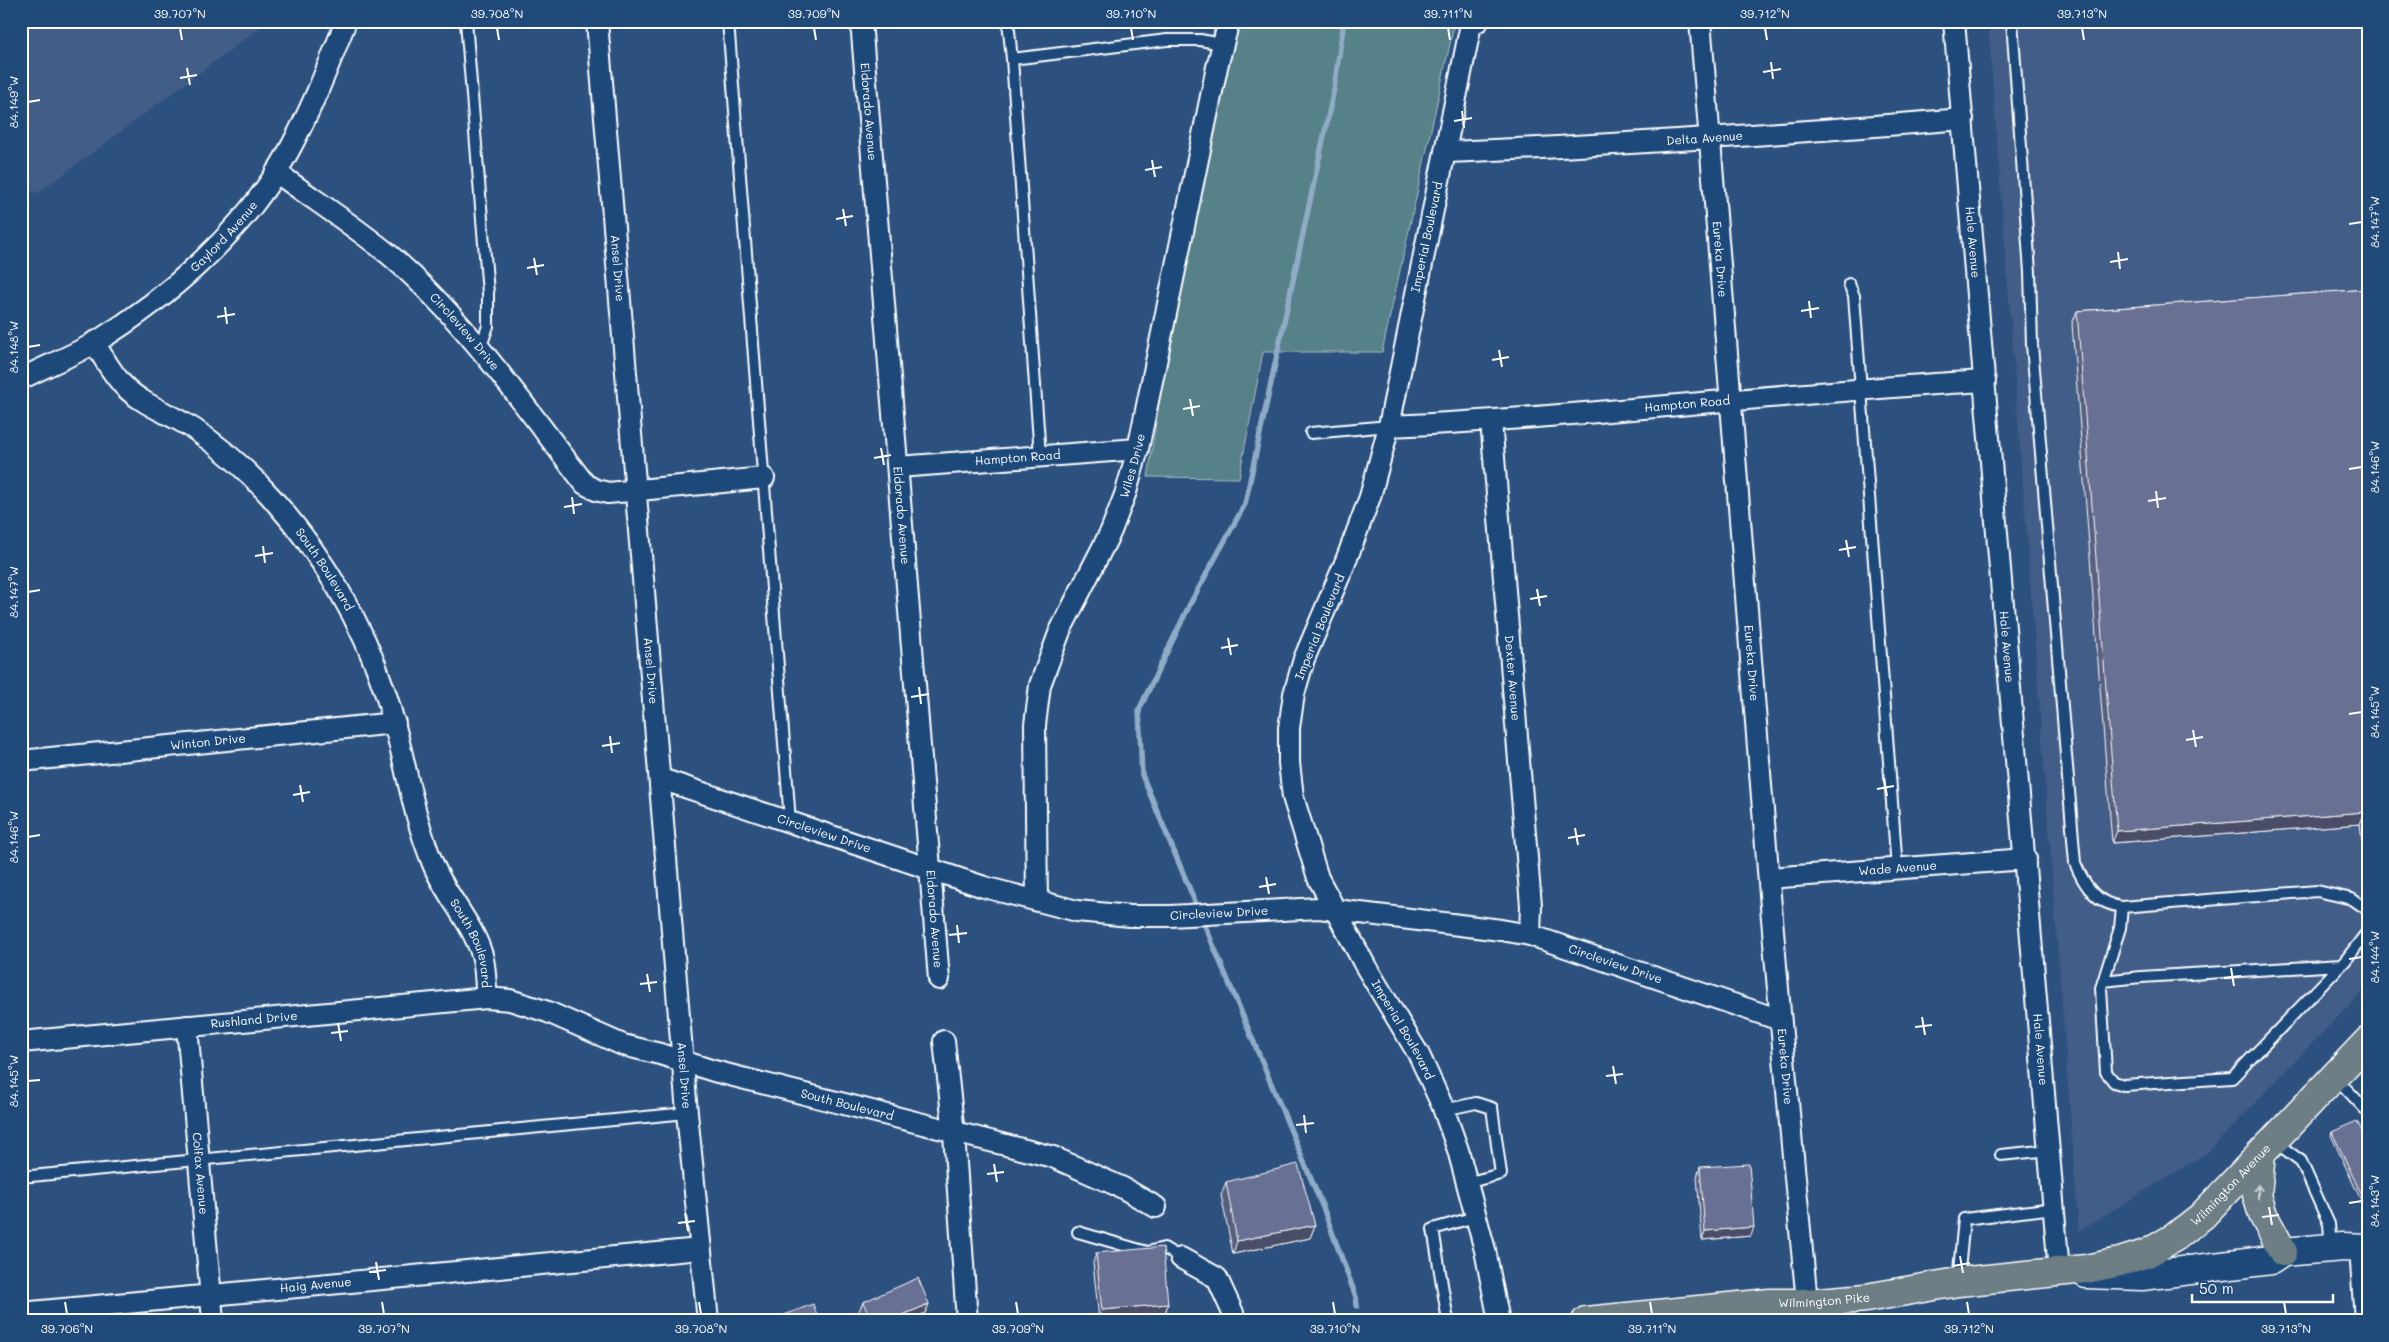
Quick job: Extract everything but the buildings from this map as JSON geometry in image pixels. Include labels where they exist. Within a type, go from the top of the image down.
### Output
[{"type":"main road","name":"Wilmington Avenue","points":[[2059,1272],[2120,1262],[2148,1253],[2175,1237],[2202,1216],[2368,1041]]},
{"type":"main road","points":[[2268,1147],[2257,1194],[2263,1215],[2283,1252]]},
{"type":"main road","points":[[2059,1272],[2142,1276],[2271,1260],[2283,1252],[2331,1248],[2364,1248]]},
{"type":"main road","name":"Wilmington Pike","points":[[1586,1321],[1638,1318],[1770,1303],[1808,1312],[1866,1298],[1958,1282],[2059,1272]]},
{"type":"street","name":"Gaylord Avenue","points":[[21,379],[94,342],[130,319],[165,293],[208,254],[241,219],[286,157],[322,82],[346,21]]},
{"type":"street","name":"Ansel Drive","points":[[597,21],[635,489],[661,779],[687,1113],[708,1321]]},
{"type":"street","name":"Eldorado Avenue","points":[[861,21],[939,979]]},
{"type":"street","name":"Wiles Drive","points":[[1037,901],[1035,725],[1040,685],[1060,631],[1111,531],[1126,492],[1138,449],[1222,44],[1230,21]]},
{"type":"street","name":"Eureka Drive","points":[[1700,21],[1780,1020],[1801,1256],[1808,1312]]},
{"type":"street","name":"Hale Avenue","points":[[1954,21],[2026,858],[2059,1272]]},
{"type":"street","name":"Imperial Boulevard","points":[[1475,22],[1430,219],[1389,426],[1370,497],[1345,563],[1304,659],[1294,694],[1289,728],[1289,763],[1293,797],[1318,878],[1366,967],[1419,1055],[1444,1110],[1485,1250],[1499,1321]]},
{"type":"street","name":"Delta Avenue","points":[[1446,152],[1659,140],[1710,140],[1963,119]]},
{"type":"street","name":"Circleview Drive","points":[[276,172],[392,258],[440,304],[512,386],[585,484],[596,490],[608,492],[635,489]]},
{"type":"street","name":"South Boulevard","points":[[94,342],[124,386],[145,402],[193,429],[234,460],[271,497],[289,519],[347,603],[367,643],[385,691],[432,863],[445,891],[475,938],[482,956],[487,998],[510,1000],[548,1012],[623,1045],[954,1134],[1053,1157],[1123,1188],[1156,1207]]},
{"type":"street","name":"Hampton Road","points":[[1389,426],[1491,421],[1861,389],[1985,381]]},
{"type":"street","name":"Dexter Avenue","points":[[1491,421],[1531,906],[1530,935]]},
{"type":"street","name":"Hampton Road","points":[[898,467],[1138,449]]},
{"type":"street","points":[[635,489],[764,478]]},
{"type":"street","name":"Winton Drive","points":[[21,762],[395,724]]},
{"type":"street","name":"Circleview Drive","points":[[661,779],[984,887],[1096,914],[1170,916],[1319,908],[1404,917],[1530,935],[1780,1020]]},
{"type":"street","name":"Wade Avenue","points":[[1769,878],[2026,858]]},
{"type":"street","name":"Rushland Drive","points":[[21,1042],[487,998]]},
{"type":"street","name":"Colfax Avenue","points":[[187,1026],[213,1321]]},
{"type":"street","points":[[944,1041],[954,1134],[967,1321]]},
{"type":"street","points":[[2364,1248],[2365,1321]]},
{"type":"street","name":"Haig Avenue","points":[[21,1313],[700,1249]]},
{"type":"street","points":[[1181,1258],[1217,1278],[1233,1313],[1234,1321]]},
{"type":"lane","points":[[466,21],[488,294],[488,326],[480,349]]},
{"type":"lane","points":[[728,21],[790,821]]},
{"type":"lane","points":[[1008,21],[1040,456]]},
{"type":"lane","points":[[2012,21],[2030,272],[2032,345],[2075,863],[2082,880],[2091,892],[2102,900],[2122,907],[2317,891],[2352,899],[2368,910]]},
{"type":"lane","points":[[1012,59],[1167,40],[1200,40],[1222,44]]},
{"type":"lane","points":[[1849,284],[1854,296],[1897,869]]},
{"type":"lane","points":[[1311,433],[1389,426]]},
{"type":"lane","points":[[2122,907],[2120,928],[2101,988],[2106,1072],[2114,1082],[2124,1085],[2232,1078],[2341,964],[2368,931]]},
{"type":"lane","points":[[2103,981],[2341,964]]},
{"type":"lane","points":[[2335,1076],[2367,1111]]},
{"type":"lane","points":[[1444,1110],[1476,1104],[1492,1108],[1502,1174],[1466,1183]]},
{"type":"lane","points":[[21,1177],[198,1162],[687,1113]]},
{"type":"lane","points":[[2268,1147],[2301,1161],[2329,1224],[2331,1248]]},
{"type":"lane","points":[[2001,1155],[2050,1150]]},
{"type":"lane","points":[[1958,1282],[1964,1219],[2054,1208]]},
{"type":"lane","points":[[1448,1321],[1434,1229],[1475,1217]]},
{"type":"lane","points":[[1078,1232],[1147,1252],[1164,1248],[1181,1258]]},
{"type":"lane","points":[[2283,1321],[2291,1321]]},
{"type":"shaded area","points":[[21,21],[269,21],[38,193],[21,188]]},
{"type":"shaded area","points":[[1988,21],[2368,21],[2368,985],[2208,1152],[2079,1231]]},
{"type":"green space","points":[[1215,21],[1455,21],[1382,352],[1263,352],[1239,478],[1148,477]]},
{"type":"waterway","points":[[1344,21],[1334,89],[1245,504],[1190,604],[1139,710],[1142,775],[1324,1210],[1356,1297],[1357,1306]]}]
